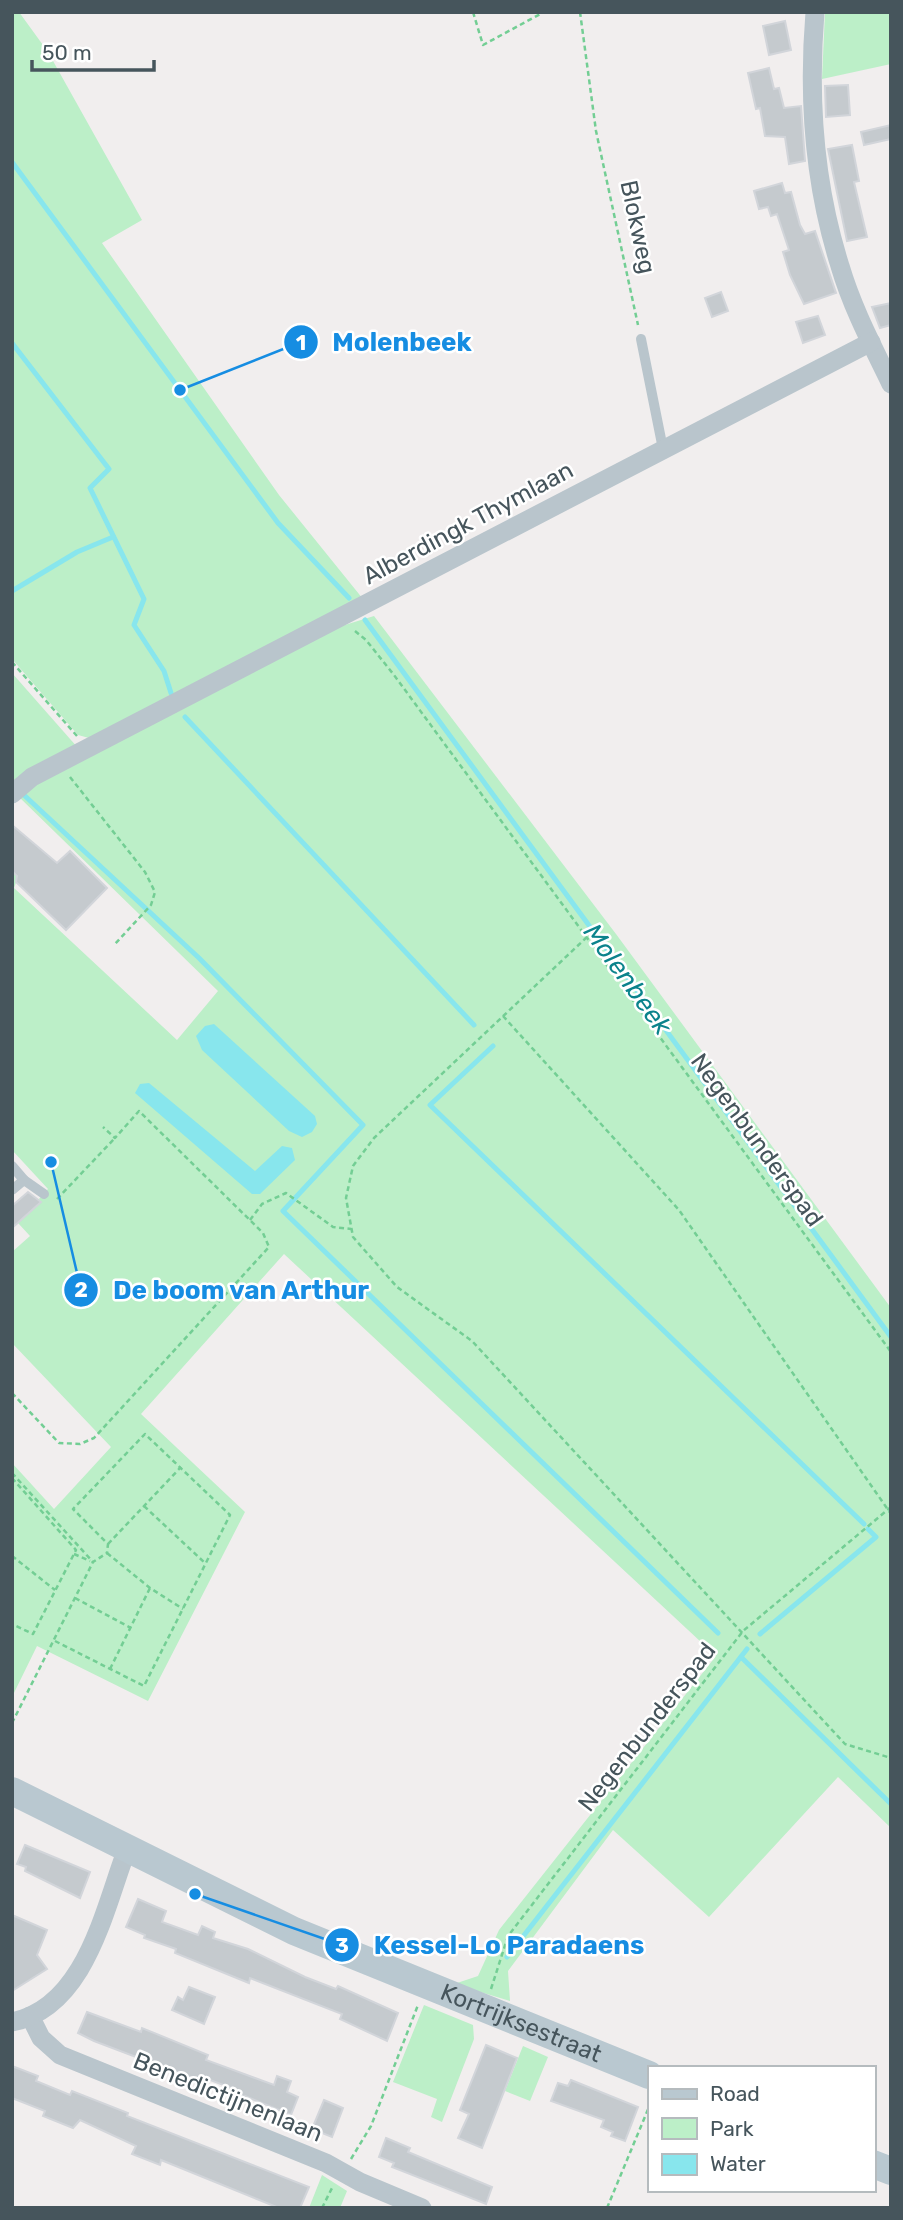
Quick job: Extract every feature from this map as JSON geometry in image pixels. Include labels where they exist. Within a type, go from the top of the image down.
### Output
[{"type":"street","points":[[815,12],[810,72],[825,209],[840,267],[891,384]]},
{"type":"street","name":"Alberdingk Thymlaan","points":[[17,789],[89,748],[871,342]]},
{"type":"street","name":"Kortrijksestraat","points":[[12,1791],[294,1931],[648,2075]]},
{"type":"street","points":[[21,2019],[40,2012],[74,1978],[87,1954],[127,1849]]},
{"type":"street","name":"Benedictijnenlaan","points":[[21,2019],[60,2055],[343,2172],[422,2208]]},
{"type":"lane","points":[[641,339],[663,449]]},
{"type":"lane","points":[[12,1166],[24,1180],[44,1194]]},
{"type":"lane","points":[[12,1190],[24,1180]]},
{"type":"path","points":[[473,12],[483,45],[544,12]]},
{"type":"path","name":"Blokweg","points":[[580,12],[596,131],[641,339]]},
{"type":"path","name":"Negenbunderspad","points":[[338,619],[366,640],[394,675],[891,1352]]},
{"type":"path","points":[[12,662],[89,748]]},
{"type":"path","points":[[67,760],[70,777],[145,872],[155,892],[151,905],[115,944]]},
{"type":"path","points":[[587,937],[374,1138],[353,1166],[346,1198],[353,1237],[397,1287],[472,1341],[845,1744],[891,1758]]},
{"type":"path","points":[[502,1016],[679,1210],[891,1514]]},
{"type":"path","points":[[12,1393],[59,1443],[80,1444],[94,1438],[269,1247],[263,1233],[139,1111],[53,1203],[44,1194]]},
{"type":"path","points":[[103,1127],[115,1138]]},
{"type":"path","points":[[250,1220],[262,1205],[286,1193],[299,1205],[333,1227],[351,1229]]},
{"type":"path","points":[[55,1641],[144,1686],[230,1515],[145,1434],[73,1509],[108,1544]]},
{"type":"path","points":[[107,1553],[108,1544],[181,1467]]},
{"type":"path","points":[[12,1472],[93,1562]]},
{"type":"path","points":[[12,1478],[76,1550],[33,1634],[12,1624]]},
{"type":"path","points":[[144,1506],[205,1564]]},
{"type":"path","name":"Negenbunderspad","points":[[485,2010],[509,1936],[743,1631],[889,1508]]},
{"type":"path","points":[[12,1723],[93,1562],[107,1553]]},
{"type":"path","points":[[107,1553],[150,1588],[183,1609]]},
{"type":"path","points":[[74,1554],[93,1562]]},
{"type":"path","points":[[12,1556],[55,1590]]},
{"type":"path","points":[[110,1669],[150,1588]]},
{"type":"path","points":[[75,1598],[131,1628]]},
{"type":"path","points":[[322,2208],[371,2126],[425,1985]]},
{"type":"path","points":[[607,2208],[648,2109]]},
{"type":"green space","points":[[12,12],[19,12],[48,52],[142,220],[102,243],[279,495],[363,599],[89,738],[78,735],[12,659]]},
{"type":"green space","points":[[825,12],[891,12],[891,64],[822,79]]},
{"type":"green space","points":[[374,616],[616,934],[891,1308],[891,1828],[838,1777],[709,1917],[613,1830],[508,1971],[510,2001],[454,1984],[478,1976],[499,1930],[716,1656],[284,1254],[141,1414],[245,1512],[148,1701],[37,1646],[12,1697],[12,1463],[54,1509],[111,1447],[12,1343],[12,1252],[30,1236],[18,1223],[41,1202],[39,1199],[48,1189],[12,1150],[12,872],[18,877],[14,888],[177,1040],[218,991],[18,796],[46,777],[335,628]]},
{"type":"green space","points":[[12,673],[78,748],[12,785]]},
{"type":"green space","points":[[424,2005],[473,2025],[474,2039],[442,2122],[431,2117],[437,2099],[393,2082]]},
{"type":"green space","points":[[523,2046],[548,2057],[530,2101],[505,2091]]},
{"type":"green space","points":[[322,2175],[347,2191],[340,2208],[309,2208]]},
{"type":"water","points":[[214,1024],[315,1116],[317,1124],[312,1132],[302,1137],[289,1131],[202,1050],[196,1036],[205,1026]]},
{"type":"water","points":[[149,1083],[255,1171],[282,1146],[292,1148],[295,1160],[260,1194],[252,1194],[135,1093],[140,1084]]},
{"type":"building","points":[[785,21],[791,50],[769,55],[763,26]]},
{"type":"building","points":[[769,68],[774,89],[779,88],[784,108],[801,106],[805,161],[789,164],[785,137],[765,136],[760,108],[756,109],[748,73]]},
{"type":"building","points":[[848,85],[850,115],[826,117],[825,86]]},
{"type":"building","points":[[891,125],[891,139],[864,145],[861,132]]},
{"type":"building","points":[[852,145],[859,181],[854,182],[867,237],[847,241],[828,149]]},
{"type":"building","points":[[782,183],[785,193],[791,192],[805,234],[815,231],[836,293],[804,304],[790,275],[783,252],[789,250],[777,214],[771,216],[768,207],[759,209],[754,191]]},
{"type":"building","points":[[721,292],[728,311],[712,317],[705,298]]},
{"type":"building","points":[[891,303],[891,325],[880,328],[872,307]]},
{"type":"building","points":[[818,316],[825,335],[803,343],[796,322]]},
{"type":"building","points":[[12,825],[57,863],[70,851],[107,888],[66,930],[16,882],[17,876],[12,871]]},
{"type":"building","points":[[28,1192],[41,1202],[12,1228],[12,1206]]},
{"type":"building","points":[[25,1845],[90,1872],[80,1898],[25,1871],[26,1867],[17,1864]]},
{"type":"building","points":[[138,1899],[166,1911],[162,1922],[198,1935],[202,1926],[215,1932],[213,1938],[248,1949],[305,1977],[336,1989],[338,1986],[398,2013],[387,2041],[340,2019],[342,2014],[250,1978],[249,1983],[175,1953],[176,1949],[144,1938],[145,1935],[126,1927]]},
{"type":"building","points":[[12,1915],[47,1930],[37,1955],[47,1969],[12,1991]]},
{"type":"building","points":[[189,1987],[215,1997],[204,2024],[172,2010],[178,1997],[183,2000]]},
{"type":"building","points":[[87,2012],[141,2032],[142,2028],[208,2055],[206,2060],[274,2085],[277,2076],[291,2081],[287,2092],[298,2097],[291,2115],[245,2096],[243,2101],[231,2096],[234,2089],[200,2076],[199,2081],[78,2033]]},
{"type":"building","points":[[486,2045],[517,2058],[482,2148],[458,2138],[469,2114],[460,2110]]},
{"type":"building","points":[[12,2066],[38,2076],[36,2081],[70,2095],[72,2091],[128,2113],[127,2116],[309,2187],[300,2208],[279,2208],[161,2160],[160,2165],[132,2154],[136,2146],[80,2120],[73,2128],[43,2116],[45,2111],[12,2098]]},
{"type":"building","points":[[571,2080],[638,2107],[625,2141],[611,2136],[613,2132],[601,2127],[604,2120],[551,2101],[558,2083],[568,2086]]},
{"type":"building","points":[[324,2100],[343,2108],[332,2137],[312,2129]]},
{"type":"building","points":[[386,2138],[410,2148],[408,2152],[492,2187],[486,2204],[392,2167],[394,2163],[379,2157]]},
{"type":"waterway","name":"Molenbeek","points":[[12,162],[278,523],[349,598]]},
{"type":"waterway","points":[[12,343],[109,469],[90,488],[144,599],[134,625],[164,671],[171,693]]},
{"type":"waterway","points":[[12,591],[77,552],[113,537]]},
{"type":"waterway","name":"Molenbeek","points":[[365,620],[891,1337]]},
{"type":"waterway","points":[[185,717],[474,1025]]},
{"type":"waterway","points":[[25,796],[199,958],[363,1125],[283,1211],[718,1633]]},
{"type":"waterway","points":[[493,1046],[430,1105],[864,1524]]},
{"type":"waterway","points":[[760,1634],[876,1537],[868,1529]]},
{"type":"waterway","points":[[507,1957],[747,1649]]},
{"type":"waterway","points":[[741,1657],[891,1804]]},
{"type":"place","name":"Molenbeek","points":[[180,390]]},
{"type":"place","name":"De boom van Arthur","points":[[51,1162]]},
{"type":"place","name":"Kessel-Lo Paradaens","points":[[195,1894]]}]
